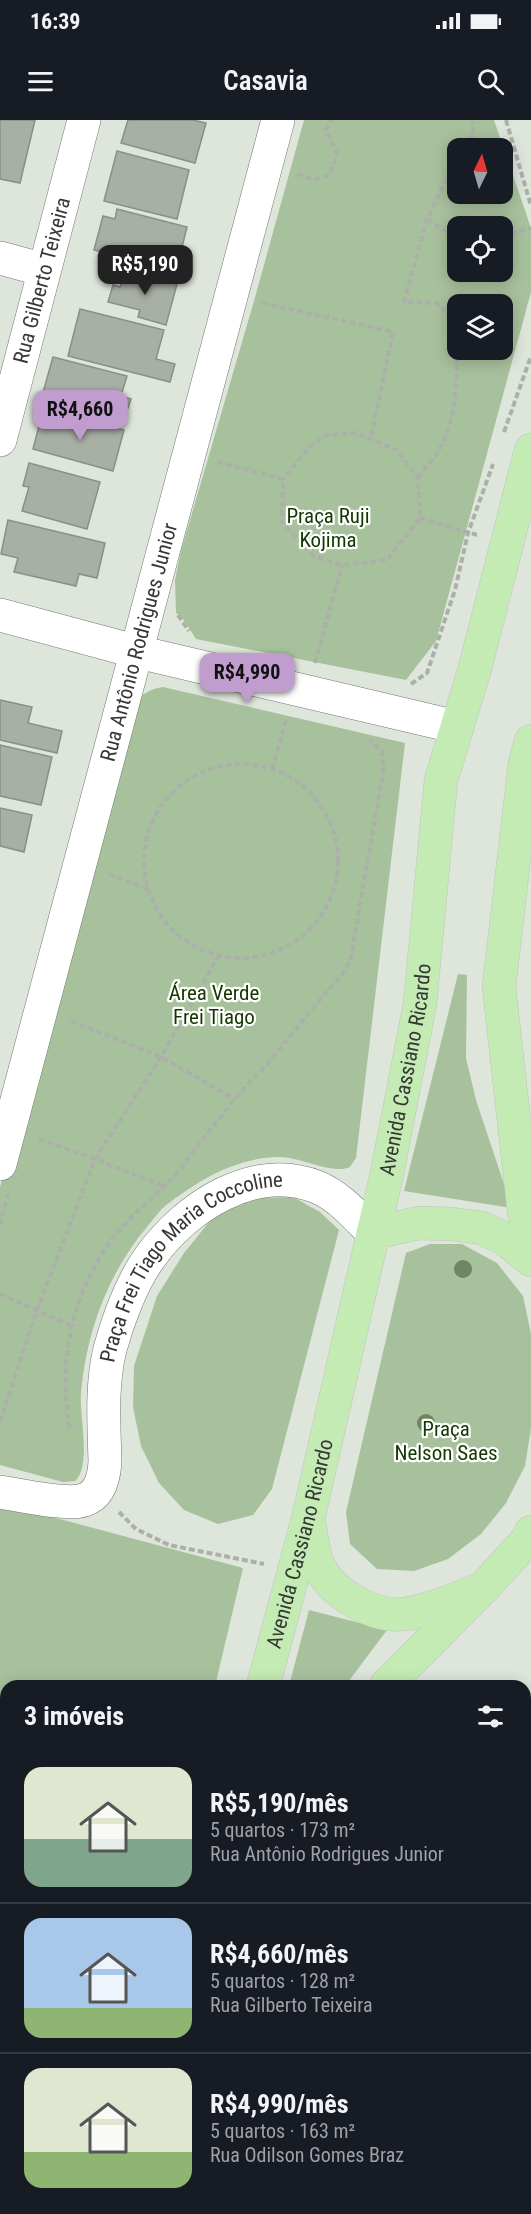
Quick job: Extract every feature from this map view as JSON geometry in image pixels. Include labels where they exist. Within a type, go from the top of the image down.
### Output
[{"type":"main road","name":"Avenida Cassiano Ricardo","points":[[265,1680],[308,1519],[387,1173],[420,1004],[441,780],[475,668],[531,450]]},
{"type":"main road","points":[[531,741],[525,763],[498,987],[524,1211],[531,1239]]},
{"type":"main road","points":[[373,1233],[418,1223],[482,1228],[505,1239],[531,1260]]},
{"type":"main road","points":[[308,1519],[318,1564],[332,1585],[352,1601],[375,1610],[402,1614],[435,1607],[483,1588]]},
{"type":"main road","points":[[392,1680],[483,1588],[529,1538],[531,1532]]},
{"type":"street","name":"Rua Gilberto Teixeira","points":[[0,440],[84,120]]},
{"type":"street","name":"Rua Antônio Rodrigues Junior","points":[[5,1177],[138,652],[278,120]]},
{"type":"street","points":[[0,258],[44,270]]},
{"type":"street","points":[[0,615],[138,652],[457,727]]},
{"type":"street","name":"Praça Frei Tiago Maria Coccoline","points":[[101,1481],[103,1396],[110,1349],[124,1307],[149,1258],[178,1224],[225,1193],[256,1182],[280,1179],[320,1188],[342,1202],[373,1233]]},
{"type":"street","points":[[0,1492],[60,1501],[84,1500],[101,1481]]},
{"type":"path","points":[[290,171],[316,179],[325,178],[330,173],[337,152],[326,129],[331,120]]},
{"type":"path","points":[[472,120],[475,132],[473,138]]},
{"type":"path","points":[[506,120],[531,206]]},
{"type":"path","points":[[418,478],[438,451],[450,418],[457,387],[456,323],[437,303],[404,302],[427,219],[447,178]]},
{"type":"path","points":[[427,219],[447,232]]},
{"type":"path","points":[[513,233],[531,228]]},
{"type":"path","points":[[254,301],[393,332],[371,438]]},
{"type":"path","points":[[503,434],[531,356]]},
{"type":"path","points":[[356,433],[397,450],[418,478],[420,518],[387,560],[342,565],[314,556],[282,522],[283,479],[310,446],[327,435],[356,433]]},
{"type":"path","points":[[407,687],[427,673],[455,590],[468,533],[496,456]]},
{"type":"path","points":[[208,459],[283,479]]},
{"type":"path","points":[[420,518],[468,533]]},
{"type":"path","points":[[314,667],[342,565]]},
{"type":"path","points":[[176,613],[196,639]]},
{"type":"path","points":[[275,717],[297,722]]},
{"type":"path","points":[[272,769],[286,720]]},
{"type":"path","points":[[72,1435],[66,1390],[72,1326],[88,1281],[103,1253],[128,1221],[166,1187],[235,1099],[341,976],[350,961],[384,768],[382,751],[377,745],[363,738]]},
{"type":"path","points":[[237,764],[272,769],[303,786],[326,812],[338,846],[337,881],[324,914],[301,939],[269,955],[218,957],[174,932],[147,889],[143,854],[152,820],[173,792],[202,772],[237,764]]},
{"type":"path","points":[[106,872],[147,889]]},
{"type":"path","points":[[0,1422],[37,1310],[95,1159],[161,1057],[218,957]]},
{"type":"path","points":[[67,1020],[161,1057],[235,1099]]},
{"type":"path","points":[[35,1138],[166,1187]]},
{"type":"path","points":[[0,1225],[5,1177]]},
{"type":"path","points":[[0,1294],[72,1326]]},
{"type":"path","points":[[101,1481],[136,1529],[169,1545],[294,1570]]},
{"type":"green space","name":"Praça Ruji Kojima","points":[[304,120],[494,120],[500,138],[447,138],[447,204],[513,204],[513,175],[531,228],[531,292],[513,358],[513,294],[447,294],[447,360],[512,360],[436,641],[406,680],[196,639],[181,616],[176,613],[175,580],[181,551]]},
{"type":"green space","name":"Área Verde Frei Tiago","points":[[163,687],[405,743],[356,1158],[350,1167],[343,1169],[279,1157],[246,1162],[208,1177],[160,1211],[121,1264],[101,1305],[88,1348],[81,1393],[83,1464],[75,1481],[63,1482],[0,1465],[0,1187],[130,709],[144,694]]},
{"type":"green space","points":[[458,974],[467,975],[466,1058],[476,1100],[512,1208],[404,1191]]},
{"type":"green space","points":[[293,1197],[320,1212],[339,1230],[272,1489],[253,1515],[218,1524],[184,1510],[159,1483],[141,1446],[133,1407],[134,1366],[157,1296],[184,1253],[214,1216],[252,1198]]},
{"type":"green space","name":"Praça Nelson Saes","points":[[430,1244],[462,1244],[497,1263],[523,1296],[531,1334],[531,1428],[525,1466],[506,1503],[481,1534],[448,1559],[414,1571],[377,1569],[350,1544],[346,1512],[406,1253]]},
{"type":"green space","points":[[0,1503],[243,1568],[216,1680],[0,1680]]},
{"type":"green space","points":[[309,1610],[387,1630],[350,1680],[291,1680]]},
{"type":"building","points":[[0,120],[35,120],[20,183],[0,179]]},
{"type":"building","points":[[128,120],[193,120],[206,123],[195,163],[121,143]]},
{"type":"building","points":[[117,151],[189,170],[177,219],[104,201]]},
{"type":"building","points":[[117,209],[187,227],[180,255],[172,253],[168,268],[94,250],[103,216],[115,219]]},
{"type":"building","points":[[125,270],[177,284],[166,325],[138,317],[140,310],[108,302],[113,285],[120,287]]},
{"type":"building","points":[[80,309],[164,330],[156,359],[175,364],[170,382],[68,356]]},
{"type":"building","points":[[53,357],[127,376],[121,396],[131,399],[128,408],[122,409],[118,424],[40,403]]},
{"type":"building","points":[[55,412],[124,430],[113,471],[33,449],[40,422],[51,425]]},
{"type":"building","points":[[29,463],[100,482],[87,529],[22,511],[29,487],[23,486]]},
{"type":"building","points":[[8,520],[105,543],[97,578],[79,574],[76,586],[14,572],[18,558],[1,554]]},
{"type":"building","points":[[0,700],[32,707],[28,723],[62,731],[57,753],[0,740]]},
{"type":"building","points":[[0,745],[52,757],[41,805],[0,796]]},
{"type":"building","points":[[0,808],[32,815],[24,852],[0,846]]}]
